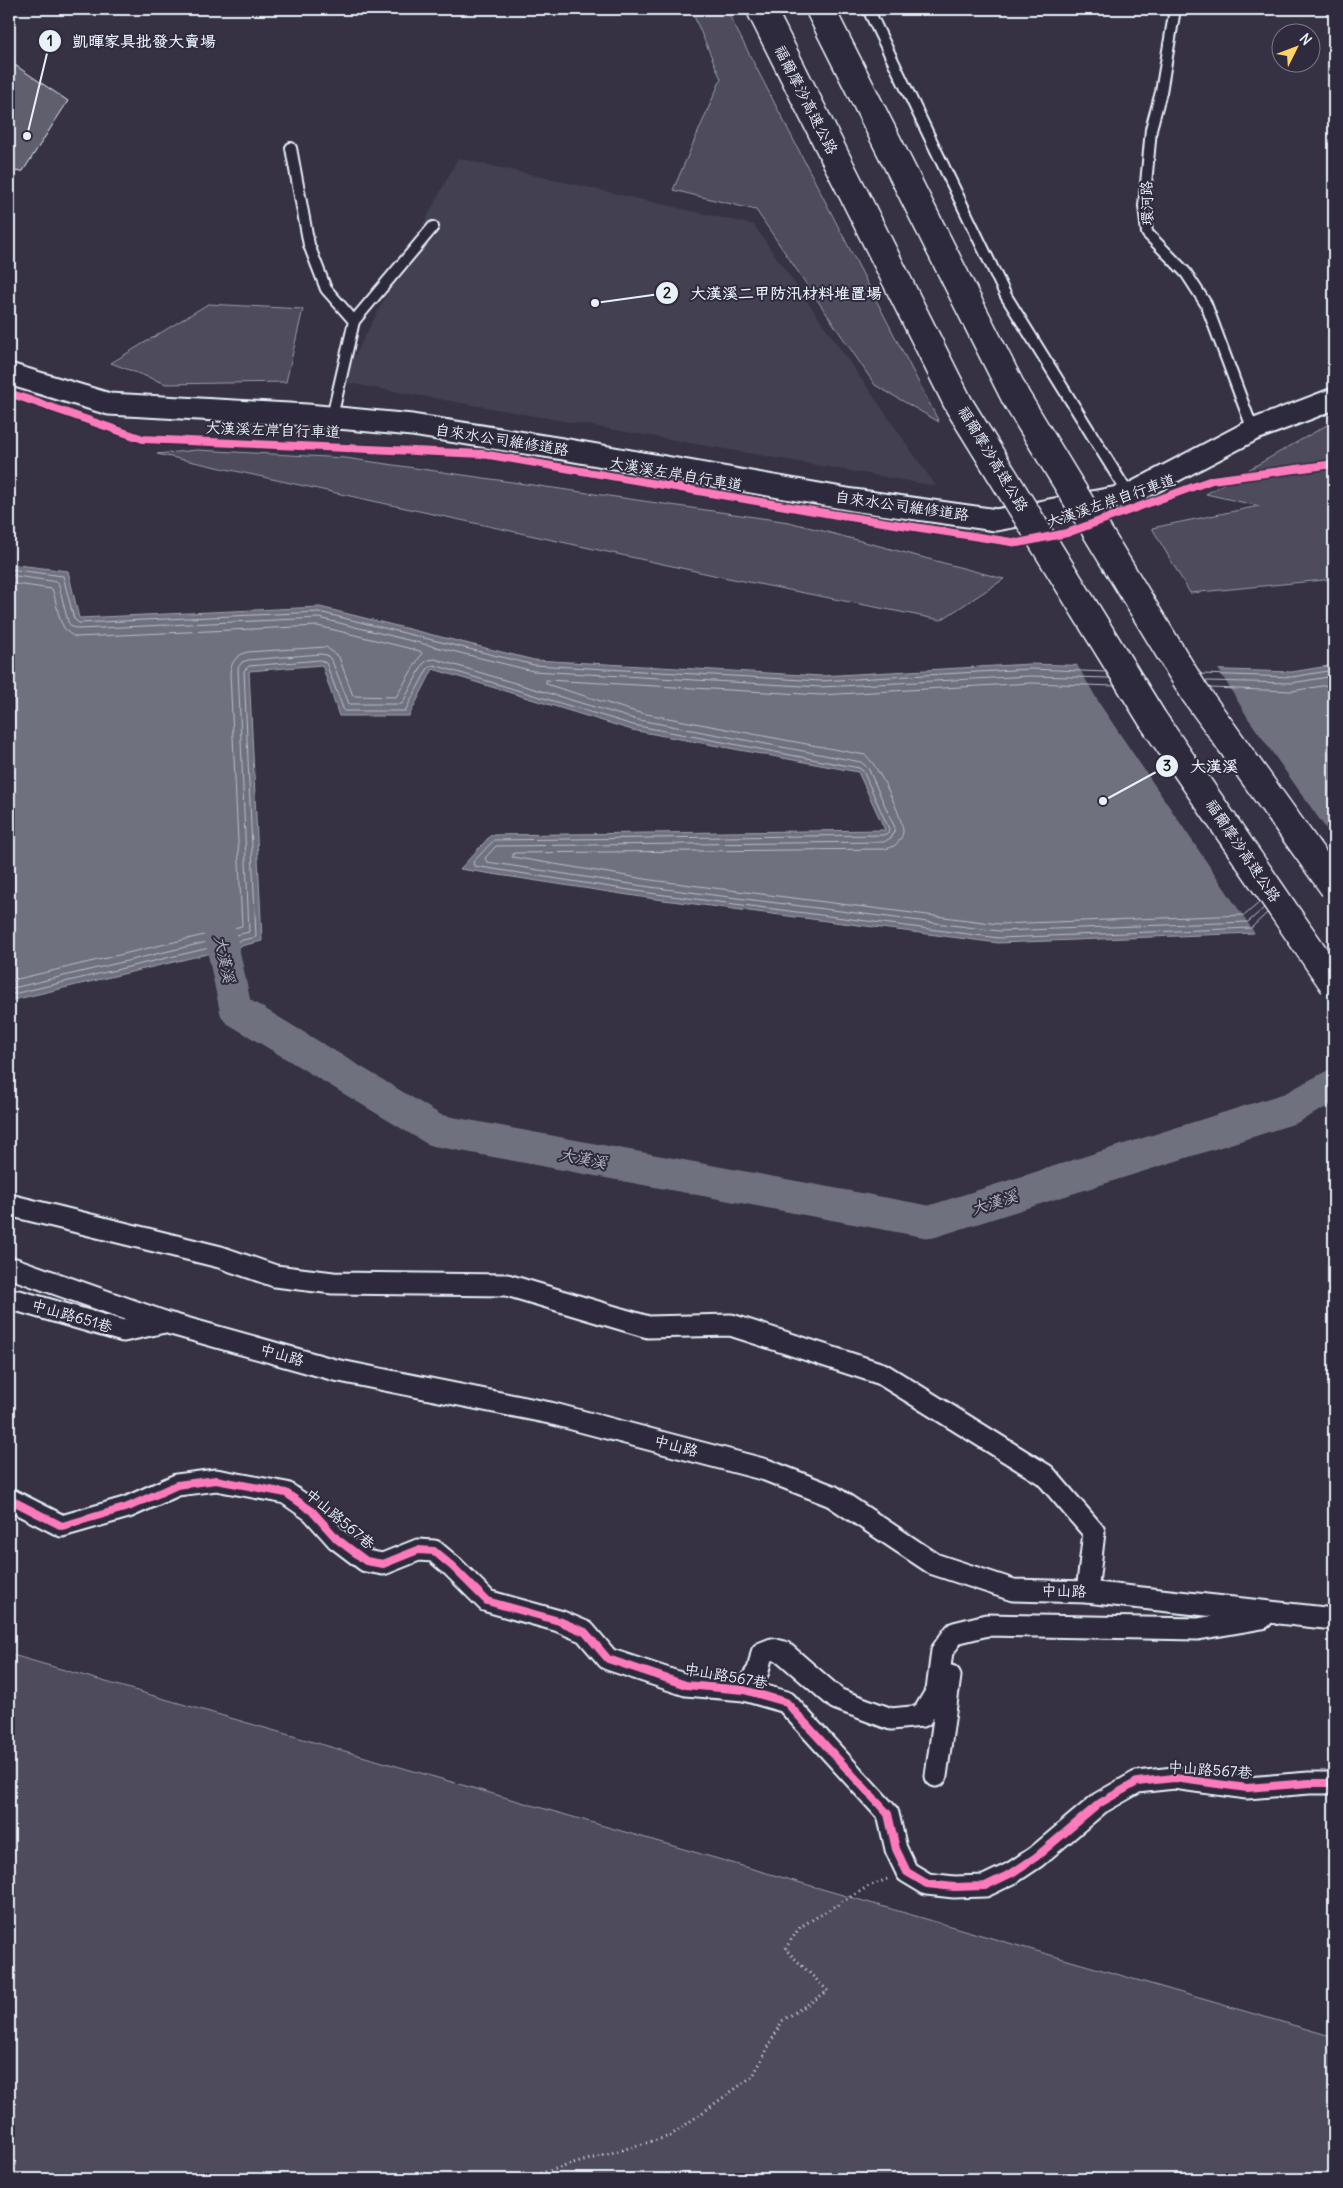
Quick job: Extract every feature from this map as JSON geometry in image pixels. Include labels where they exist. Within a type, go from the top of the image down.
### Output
[{"type":"highway","name":"福爾摩沙高速公路","points":[[761,9],[960,406],[1153,720],[1334,984]]},
{"type":"highway","points":[[820,9],[1016,398],[1195,693],[1334,887]]},
{"type":"street","name":"自來水公司維修道路","points":[[9,374],[109,404],[332,417],[412,425],[563,449],[853,500],[996,520],[1129,496]]},
{"type":"street","points":[[1129,496],[1253,430],[1334,399]]},
{"type":"street","points":[[9,1205],[220,1257],[275,1276],[332,1283],[507,1285],[648,1328],[731,1324],[882,1374],[1045,1475],[1094,1532],[1087,1592]]},
{"type":"street","name":"中山路","points":[[9,1267],[164,1322],[335,1370],[550,1413],[766,1470],[832,1496],[934,1564],[1013,1590],[1087,1592],[1334,1619]]},
{"type":"street","name":"中山路651巷","points":[[9,1301],[19,1300],[124,1331],[164,1322]]},
{"type":"street","name":"中山路567巷","points":[[9,1500],[62,1526],[128,1507],[177,1485],[216,1480],[286,1493],[312,1511],[337,1539],[366,1561],[383,1564],[418,1550],[434,1551],[487,1601],[559,1621],[585,1632],[608,1659],[686,1685],[744,1690],[786,1702],[888,1814],[896,1849],[907,1872],[927,1884],[954,1887],[985,1886],[1012,1873],[1036,1857],[1100,1803],[1136,1782],[1174,1778],[1247,1788],[1334,1783]]},
{"type":"street","points":[[936,1776],[955,1633],[987,1625],[1198,1629],[1286,1613]]},
{"type":"street","name":"中山路567巷","points":[[744,1690],[758,1672],[762,1653],[772,1648],[783,1652],[837,1699],[891,1719],[922,1716],[937,1691],[942,1651],[955,1633]]},
{"type":"lane","points":[[868,9],[1006,296],[1129,496]]},
{"type":"lane","name":"環河路","points":[[1175,9],[1161,92],[1151,129],[1144,206],[1148,233],[1186,273],[1206,304],[1253,430]]},
{"type":"lane","points":[[291,148],[309,245],[326,289],[354,321]]},
{"type":"lane","points":[[332,417],[354,321],[433,226]]},
{"type":"path","points":[[520,2179],[670,2136],[753,2076],[782,2021],[828,1991],[785,1949],[800,1927],[869,1886],[907,1872]]},
{"type":"shaded area","points":[[691,9],[726,9],[939,422],[875,385],[756,210],[673,190],[721,79]]},
{"type":"shaded area","points":[[458,158],[754,225],[936,486],[341,382]]},
{"type":"shaded area","points":[[208,304],[303,309],[286,382],[166,384],[111,363]]},
{"type":"shaded area","points":[[1334,421],[1334,579],[1190,593],[1152,528],[1259,506],[1206,494]]},
{"type":"shaded area","points":[[197,450],[345,458],[789,522],[1004,579],[941,620],[718,576],[157,454]]},
{"type":"shaded area","points":[[9,1654],[1334,2037],[1334,2179],[9,2179]]},
{"type":"water","name":"大漢溪","points":[[9,564],[68,571],[79,618],[320,607],[534,660],[821,676],[1030,664],[1292,672],[1334,665],[1334,856],[1254,933],[998,943],[648,898],[460,869],[491,835],[885,830],[858,772],[632,730],[433,669],[409,716],[339,716],[322,665],[249,671],[262,941],[9,1001]]},
{"type":"pier","points":[[1076,663],[1217,667],[1248,718],[1334,840],[1334,860],[1256,935],[1101,706]]},
{"type":"building","points":[[9,61],[68,101],[23,171],[9,172]]},
{"type":"waterway","name":"大漢溪","points":[[214,906],[236,1010],[435,1130],[930,1222],[1291,1108],[1334,1085]]},
{"type":"cycle path","name":"大漢溪左岸自行車道","points":[[9,393],[143,439],[483,454],[837,515],[1018,543],[1067,533],[1212,480],[1334,464]]},
{"type":"cycle path","points":[[9,1499],[62,1526],[128,1507],[177,1485],[216,1480],[286,1493],[312,1511],[337,1539],[366,1561],[383,1564],[418,1550],[434,1551],[487,1601],[559,1621],[585,1632],[608,1659],[686,1685],[744,1690],[786,1702],[888,1814],[896,1849],[907,1872],[927,1884],[954,1887],[985,1886],[1012,1873],[1036,1857],[1100,1803],[1137,1782],[1174,1778],[1247,1788],[1334,1783]]},
{"type":"place","name":"凱暉家具批發大賣場","points":[[27,136]]},
{"type":"place","name":"大漢溪二甲防汛材料堆置場","points":[[595,303]]},
{"type":"place","name":"大漢溪","points":[[1103,801]]}]
